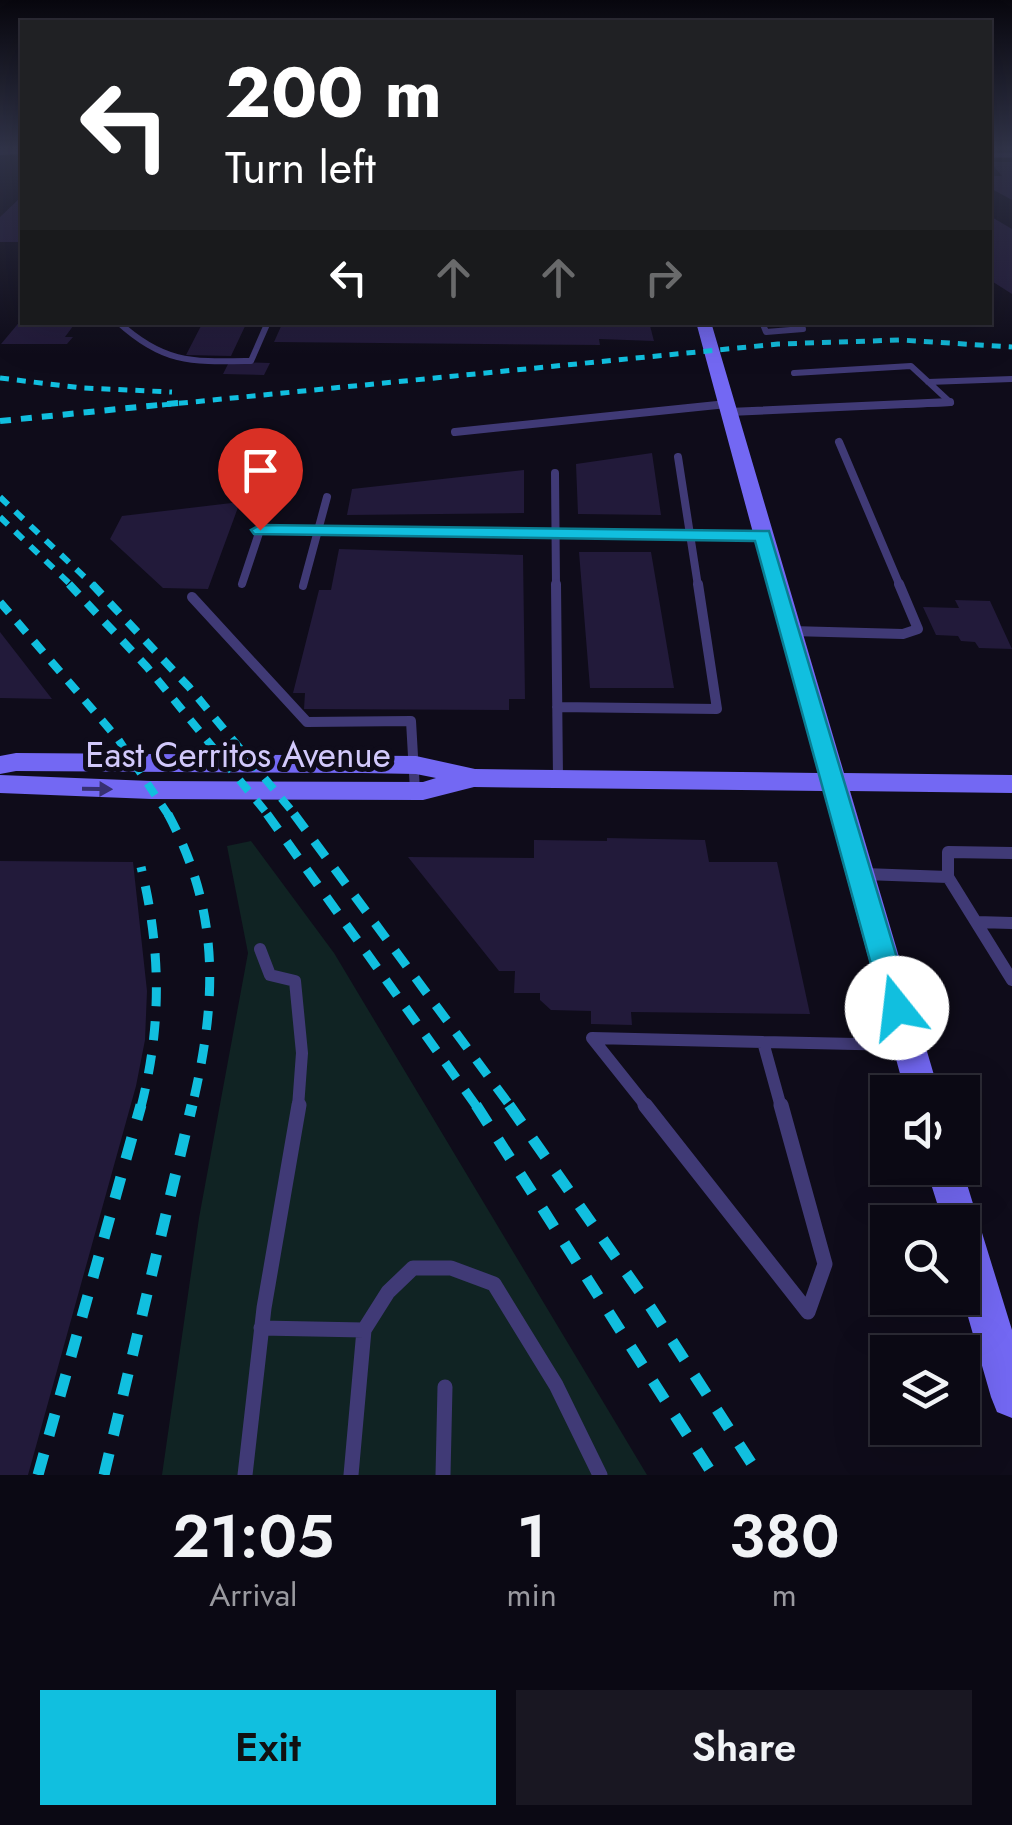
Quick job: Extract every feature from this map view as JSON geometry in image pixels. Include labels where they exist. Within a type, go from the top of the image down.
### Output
[{"type":"main road","points":[[704,325],[917,1075]]},
{"type":"main road","name":"East Cerritos Avenue","points":[[0,765],[132,761],[416,778]]},
{"type":"main road","name":"East Cerritos Avenue","points":[[0,784],[134,790],[416,778],[1012,784]]},
{"type":"main road","points":[[980,1288],[1012,1397]]},
{"type":"lane","points":[[121,325],[138,343],[170,361],[251,361],[267,325]]},
{"type":"lane","points":[[763,325],[766,332],[803,329],[801,325]]},
{"type":"lane","points":[[455,432],[728,408],[951,403],[912,366],[794,373]]},
{"type":"lane","points":[[928,382],[1012,379]]},
{"type":"lane","points":[[790,631],[902,634],[918,628],[840,442]]},
{"type":"lane","points":[[557,708],[717,709],[678,457]]},
{"type":"lane","points":[[555,474],[558,779]]},
{"type":"lane","points":[[302,586],[327,497]]},
{"type":"lane","points":[[242,584],[260,530],[763,535]]},
{"type":"lane","points":[[192,597],[307,722],[411,721],[416,778]]},
{"type":"lane","points":[[1012,853],[948,852],[948,878],[1012,980]]},
{"type":"lane","points":[[858,873],[948,878]]},
{"type":"lane","points":[[976,922],[1012,923]]},
{"type":"lane","points":[[245,1475],[261,1328],[294,1129],[303,1014],[295,980],[270,976],[260,949]]},
{"type":"lane","points":[[762,1041],[825,1264],[808,1312],[592,1038],[762,1041],[908,1045]]},
{"type":"lane","points":[[351,1475],[364,1330],[388,1292],[413,1268],[451,1268],[494,1284],[556,1385],[600,1475]]},
{"type":"lane","points":[[261,1328],[364,1330]]},
{"type":"lane","points":[[443,1475],[446,1388]]},
{"type":"green space","points":[[251,841],[334,953],[647,1475],[162,1475],[199,1218],[248,953],[227,846]]},
{"type":"building","points":[[0,217],[20,217],[20,242],[0,242]]},
{"type":"building","points":[[992,217],[1012,229],[1012,294],[992,281]]},
{"type":"building","points":[[20,321],[20,325],[74,325],[65,337],[73,337],[67,344],[1,344]]},
{"type":"building","points":[[201,325],[246,325],[231,356],[186,355]]},
{"type":"building","points":[[282,325],[650,325],[654,341],[599,339],[600,345],[274,342]]},
{"type":"building","points":[[229,362],[270,363],[264,375],[223,374]]},
{"type":"building","points":[[652,453],[661,515],[578,514],[576,464]]},
{"type":"building","points":[[524,470],[524,513],[347,515],[352,489]]},
{"type":"building","points":[[240,502],[208,589],[163,588],[110,539],[122,516]]},
{"type":"building","points":[[339,549],[523,555],[525,699],[509,699],[509,710],[304,709],[305,693],[293,693],[319,590],[331,590]]},
{"type":"building","points":[[579,552],[651,552],[674,688],[590,688]]},
{"type":"building","points":[[955,600],[990,601],[1012,649],[979,648],[975,642],[961,641],[958,636],[936,635],[923,607],[959,608]]},
{"type":"building","points":[[0,632],[52,699],[0,698]]},
{"type":"building","points":[[534,840],[705,840],[709,862],[777,862],[810,1014],[631,1012],[632,1025],[591,1024],[591,1011],[551,1010],[540,1000],[540,993],[514,993],[515,971],[499,971],[408,857],[534,858]]},
{"type":"building","points":[[0,861],[133,862],[147,991],[145,1040],[136,1086],[28,1475],[0,1475]]},
{"type":"railway","points":[[162,405],[778,344],[901,340],[1012,347]]},
{"type":"railway","points":[[0,378],[82,388],[172,392]]},
{"type":"railway","points":[[0,421],[188,402]]},
{"type":"railway","points":[[0,497],[93,585]]},
{"type":"railway","points":[[0,517],[72,586]]},
{"type":"railway","points":[[69,584],[147,667],[269,816]]},
{"type":"railway","points":[[93,585],[189,687],[296,816]]},
{"type":"railway","points":[[0,602],[118,739],[169,816]]},
{"type":"railway","points":[[267,814],[477,1107]]},
{"type":"railway","points":[[294,814],[511,1107]]},
{"type":"railway","points":[[169,816],[198,887],[209,958],[206,1030],[192,1107]]},
{"type":"railway","points":[[141,867],[155,957],[156,1017],[141,1107]]},
{"type":"railway","points":[[38,1475],[141,1105]]},
{"type":"railway","points":[[104,1475],[192,1105]]},
{"type":"railway","points":[[476,1105],[713,1475]]},
{"type":"railway","points":[[509,1105],[651,1308],[759,1475]]},
{"type":"route","points":[[260,530],[763,535],[897,1008]]}]
